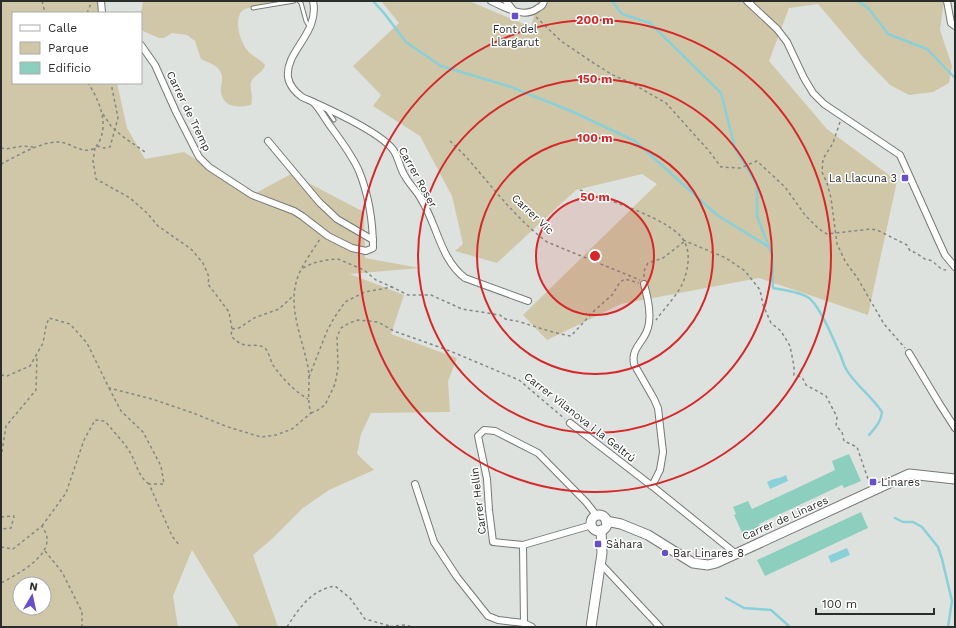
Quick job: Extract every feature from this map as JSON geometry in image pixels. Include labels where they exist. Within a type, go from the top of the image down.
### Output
[{"type":"street","points":[[101,1],[102,12]]},
{"type":"street","name":"Carrer Roser","points":[[313,1],[314,14],[310,28],[290,64],[288,78],[293,88],[302,97],[338,113],[384,141],[394,151],[405,177],[421,199],[445,253],[457,272],[465,278],[528,301]]},
{"type":"street","points":[[491,1],[514,11],[528,14],[542,5],[544,1]]},
{"type":"street","points":[[506,1],[514,11]]},
{"type":"street","points":[[748,1],[777,29],[787,42],[804,78],[813,93],[824,104],[900,154],[938,242],[953,268]]},
{"type":"street","points":[[947,1],[951,23],[955,26]]},
{"type":"street","name":"Carrer de Tremp","points":[[142,46],[155,65],[176,112],[199,157],[209,168],[252,196],[294,211],[324,233],[352,248],[366,251],[374,248],[373,240]]},
{"type":"street","points":[[312,101],[343,144],[358,170],[366,192],[373,223],[373,240]]},
{"type":"street","points":[[268,141],[319,202],[337,219],[373,240]]},
{"type":"street","points":[[644,284],[648,303],[649,323],[647,333],[635,350],[633,359],[634,364],[658,408],[663,452],[660,470],[652,486]]},
{"type":"street","points":[[909,353],[938,403],[955,428]]},
{"type":"street","name":"Carrer Vilanova i la Geltrú","points":[[570,423],[736,553]]},
{"type":"street","name":"Carrer Hellín","points":[[592,524],[523,544],[493,542],[488,510],[487,479],[478,436],[484,430],[495,431],[538,453],[586,502],[597,516]]},
{"type":"street","name":"Carrer de Linares","points":[[606,521],[621,524],[648,535],[693,563],[708,565],[716,563],[909,474],[955,479]]},
{"type":"street","points":[[415,484],[434,542],[457,577],[488,616],[498,620],[524,623],[532,627]]},
{"type":"street","points":[[591,627],[601,564],[601,530],[605,527],[606,521],[602,516],[597,516],[593,518],[592,524],[595,529],[601,530]]},
{"type":"street","points":[[523,544],[524,623]]},
{"type":"street","points":[[601,564],[660,627]]},
{"type":"lane","points":[[253,8],[294,1]]},
{"type":"lane","points":[[299,1],[310,28]]},
{"type":"lane","points":[[326,108],[329,115],[334,120]]},
{"type":"path","points":[[42,1],[45,12]]},
{"type":"path","points":[[87,12],[92,1]]},
{"type":"path","points":[[530,12],[561,41],[592,62],[611,74],[633,84],[666,103],[709,151],[721,167],[740,168],[757,161],[785,187],[797,205],[815,226],[827,234],[871,229],[877,230],[907,245],[910,250],[926,259],[931,260],[936,266],[946,270],[953,268]]},
{"type":"path","points":[[88,84],[103,114],[111,126],[122,136],[145,152]]},
{"type":"path","points":[[97,146],[104,148],[110,147],[113,140],[114,131],[116,129],[118,118],[111,84]]},
{"type":"path","points":[[1,164],[36,147],[58,142],[73,145],[82,151],[92,150],[97,146],[104,132],[103,114]]},
{"type":"path","points":[[842,116],[833,143],[823,159],[822,172],[831,198],[837,244],[846,262],[858,279],[884,324],[909,353]]},
{"type":"path","name":"Carrer Vic","points":[[450,141],[493,189],[547,242],[644,284]]},
{"type":"path","points":[[1,148],[6,149],[23,146],[36,147]]},
{"type":"path","points":[[95,148],[93,161],[96,179],[130,198],[147,213],[158,226],[191,249],[203,263],[209,277],[208,284],[229,312],[232,329],[231,336],[243,345],[263,347],[268,351],[274,366],[284,380],[300,395],[308,399]]},
{"type":"path","points":[[580,190],[652,216],[676,232],[684,240],[726,258],[745,271],[760,290],[763,305],[771,322],[781,330],[790,346],[794,366],[794,375],[802,377],[806,385],[826,396],[837,417],[836,426],[842,432],[844,441],[857,447],[872,491]]},
{"type":"path","points":[[311,413],[308,399],[309,368],[300,337],[293,295],[299,274],[324,233]]},
{"type":"path","points":[[303,268],[313,263],[338,259],[364,270],[376,280],[408,295],[431,295],[462,310],[500,315],[504,319],[519,321],[551,332],[570,336],[613,294],[620,282],[625,279],[644,284],[644,271],[648,263],[663,258],[684,240]]},
{"type":"path","points":[[655,322],[684,281],[689,259],[684,240]]},
{"type":"path","points":[[308,379],[327,331],[345,302],[365,292],[392,287]]},
{"type":"path","points":[[232,329],[239,328],[254,318],[279,309],[293,295]]},
{"type":"path","points":[[1,375],[7,376],[30,366],[43,343],[49,318],[70,324],[88,343],[121,411],[143,432],[161,466],[164,484],[149,484]]},
{"type":"path","name":"Carrer Vilanova i la Geltrú","points":[[109,388],[152,399],[228,427],[261,437],[276,435],[292,429],[311,413],[325,405],[335,384],[338,368],[337,337],[341,328],[358,320],[378,322],[394,330],[450,351],[519,380],[570,423]]},
{"type":"path","points":[[1,458],[6,426],[36,390],[37,353]]},
{"type":"path","points":[[1,547],[13,549],[42,526],[66,493],[84,440],[95,420],[105,422],[128,449],[143,480],[149,484],[172,536],[180,546]]},
{"type":"path","points":[[1,517],[14,516],[11,528],[1,529]]},
{"type":"path","points":[[1,583],[22,572],[45,551],[47,538],[42,526]]},
{"type":"path","points":[[45,551],[62,572],[82,612],[82,627]]},
{"type":"path","points":[[287,627],[298,609],[306,601],[325,588],[335,586],[350,598],[365,619],[390,626]]},
{"type":"path","points":[[384,627],[405,625],[413,627]]},
{"type":"green space","points":[[1,1],[99,1],[102,12],[12,12],[12,84],[117,84],[127,128],[145,159],[184,152],[252,195],[291,174],[364,212],[365,258],[420,268],[350,274],[404,295],[391,334],[457,358],[448,381],[450,412],[371,413],[361,434],[357,454],[374,470],[329,490],[303,508],[273,538],[253,555],[278,627],[239,627],[192,550],[173,596],[178,627],[1,627]]},
{"type":"green space","points":[[143,1],[277,1],[243,10],[238,19],[242,42],[250,53],[265,65],[251,82],[251,105],[232,106],[228,104],[222,97],[222,75],[220,70],[213,64],[201,59],[195,41],[187,35],[172,33],[164,38],[159,38],[143,31],[141,12]]},
{"type":"green space","points":[[381,1],[469,1],[531,27],[538,1],[944,1],[940,30],[952,66],[949,83],[933,92],[909,95],[890,85],[863,57],[818,4],[789,8],[769,61],[827,129],[897,181],[868,315],[759,278],[621,304],[547,340],[523,315],[657,184],[642,174],[576,190],[497,263],[455,251],[463,244],[452,196],[420,136],[373,106],[381,95],[353,66],[399,23]]},
{"type":"water","points":[[786,475],[788,481],[770,489],[767,482]]},
{"type":"water","points":[[847,548],[850,555],[831,563],[828,556]]},
{"type":"building","points":[[849,454],[861,481],[844,488],[842,485],[759,524],[761,529],[744,537],[734,515],[736,514],[733,507],[748,501],[752,509],[835,470],[832,461]]},
{"type":"building","points":[[861,512],[868,528],[765,576],[757,560]]},
{"type":"waterway","points":[[373,1],[406,42],[441,66],[508,86],[571,111],[635,141],[717,215],[769,247]]},
{"type":"waterway","points":[[612,1],[622,14],[650,23],[721,93],[735,148],[757,185],[757,216],[772,255],[773,288],[806,296],[813,302],[822,315],[846,369],[882,412],[879,422],[869,435]]},
{"type":"waterway","points":[[858,1],[869,9],[888,34],[927,49],[955,78]]},
{"type":"waterway","points":[[895,518],[903,522],[913,522],[922,527],[938,547],[952,601],[948,627]]},
{"type":"waterway","points":[[726,598],[744,608],[771,610],[790,627]]},
{"type":"place","name":"Font del Llargarut","points":[[515,16]]},
{"type":"place","name":"La Llacuna 3","points":[[905,178]]},
{"type":"place","name":"Linares","points":[[873,482]]},
{"type":"place","name":"Sàhara","points":[[598,544]]},
{"type":"place","name":"Bar Linares 8","points":[[665,553]]}]
